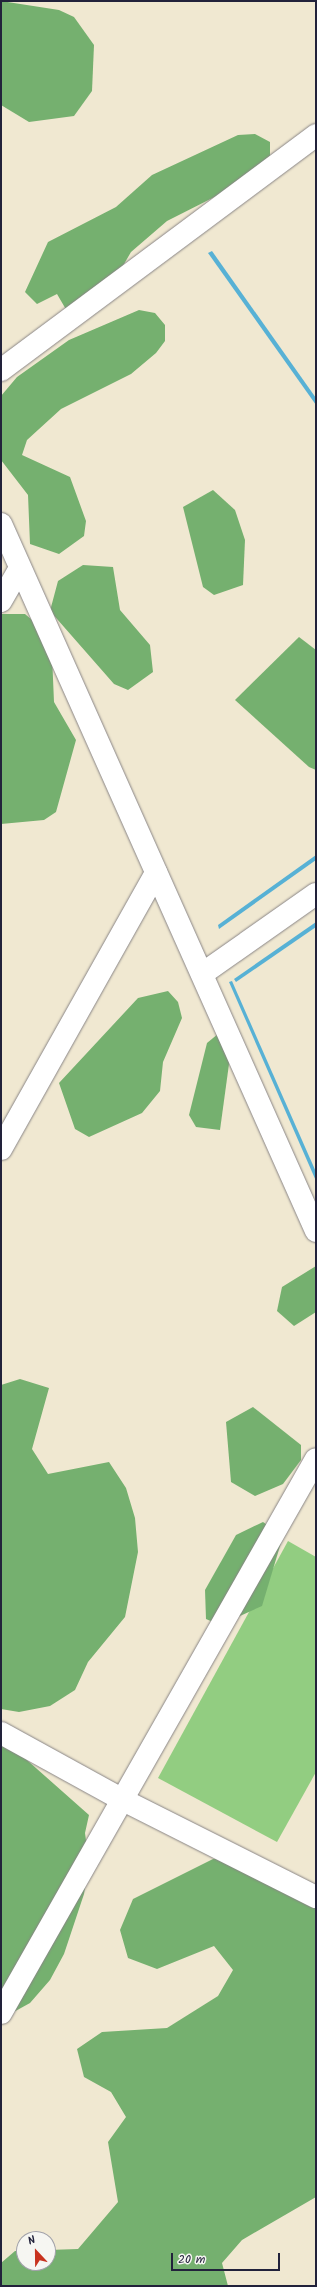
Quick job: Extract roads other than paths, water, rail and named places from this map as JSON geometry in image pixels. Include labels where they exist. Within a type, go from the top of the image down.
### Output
[{"type":"street","points":[[1,370],[316,135]]},
{"type":"street","points":[[1,524],[316,1231]]},
{"type":"street","points":[[1,601],[20,568]]},
{"type":"street","points":[[1,1149],[156,873]]},
{"type":"street","points":[[202,974],[316,894]]},
{"type":"street","points":[[1,2013],[316,1459]]},
{"type":"street","points":[[1,1733],[123,1800],[316,1897]]},
{"type":"water","points":[[212,251],[316,398],[316,405],[208,253]]},
{"type":"water","points":[[316,855],[316,860],[219,929],[218,925]]},
{"type":"water","points":[[316,922],[316,927],[236,982],[234,979]]},
{"type":"water","points":[[232,981],[316,1172],[316,1181],[229,982]]}]
